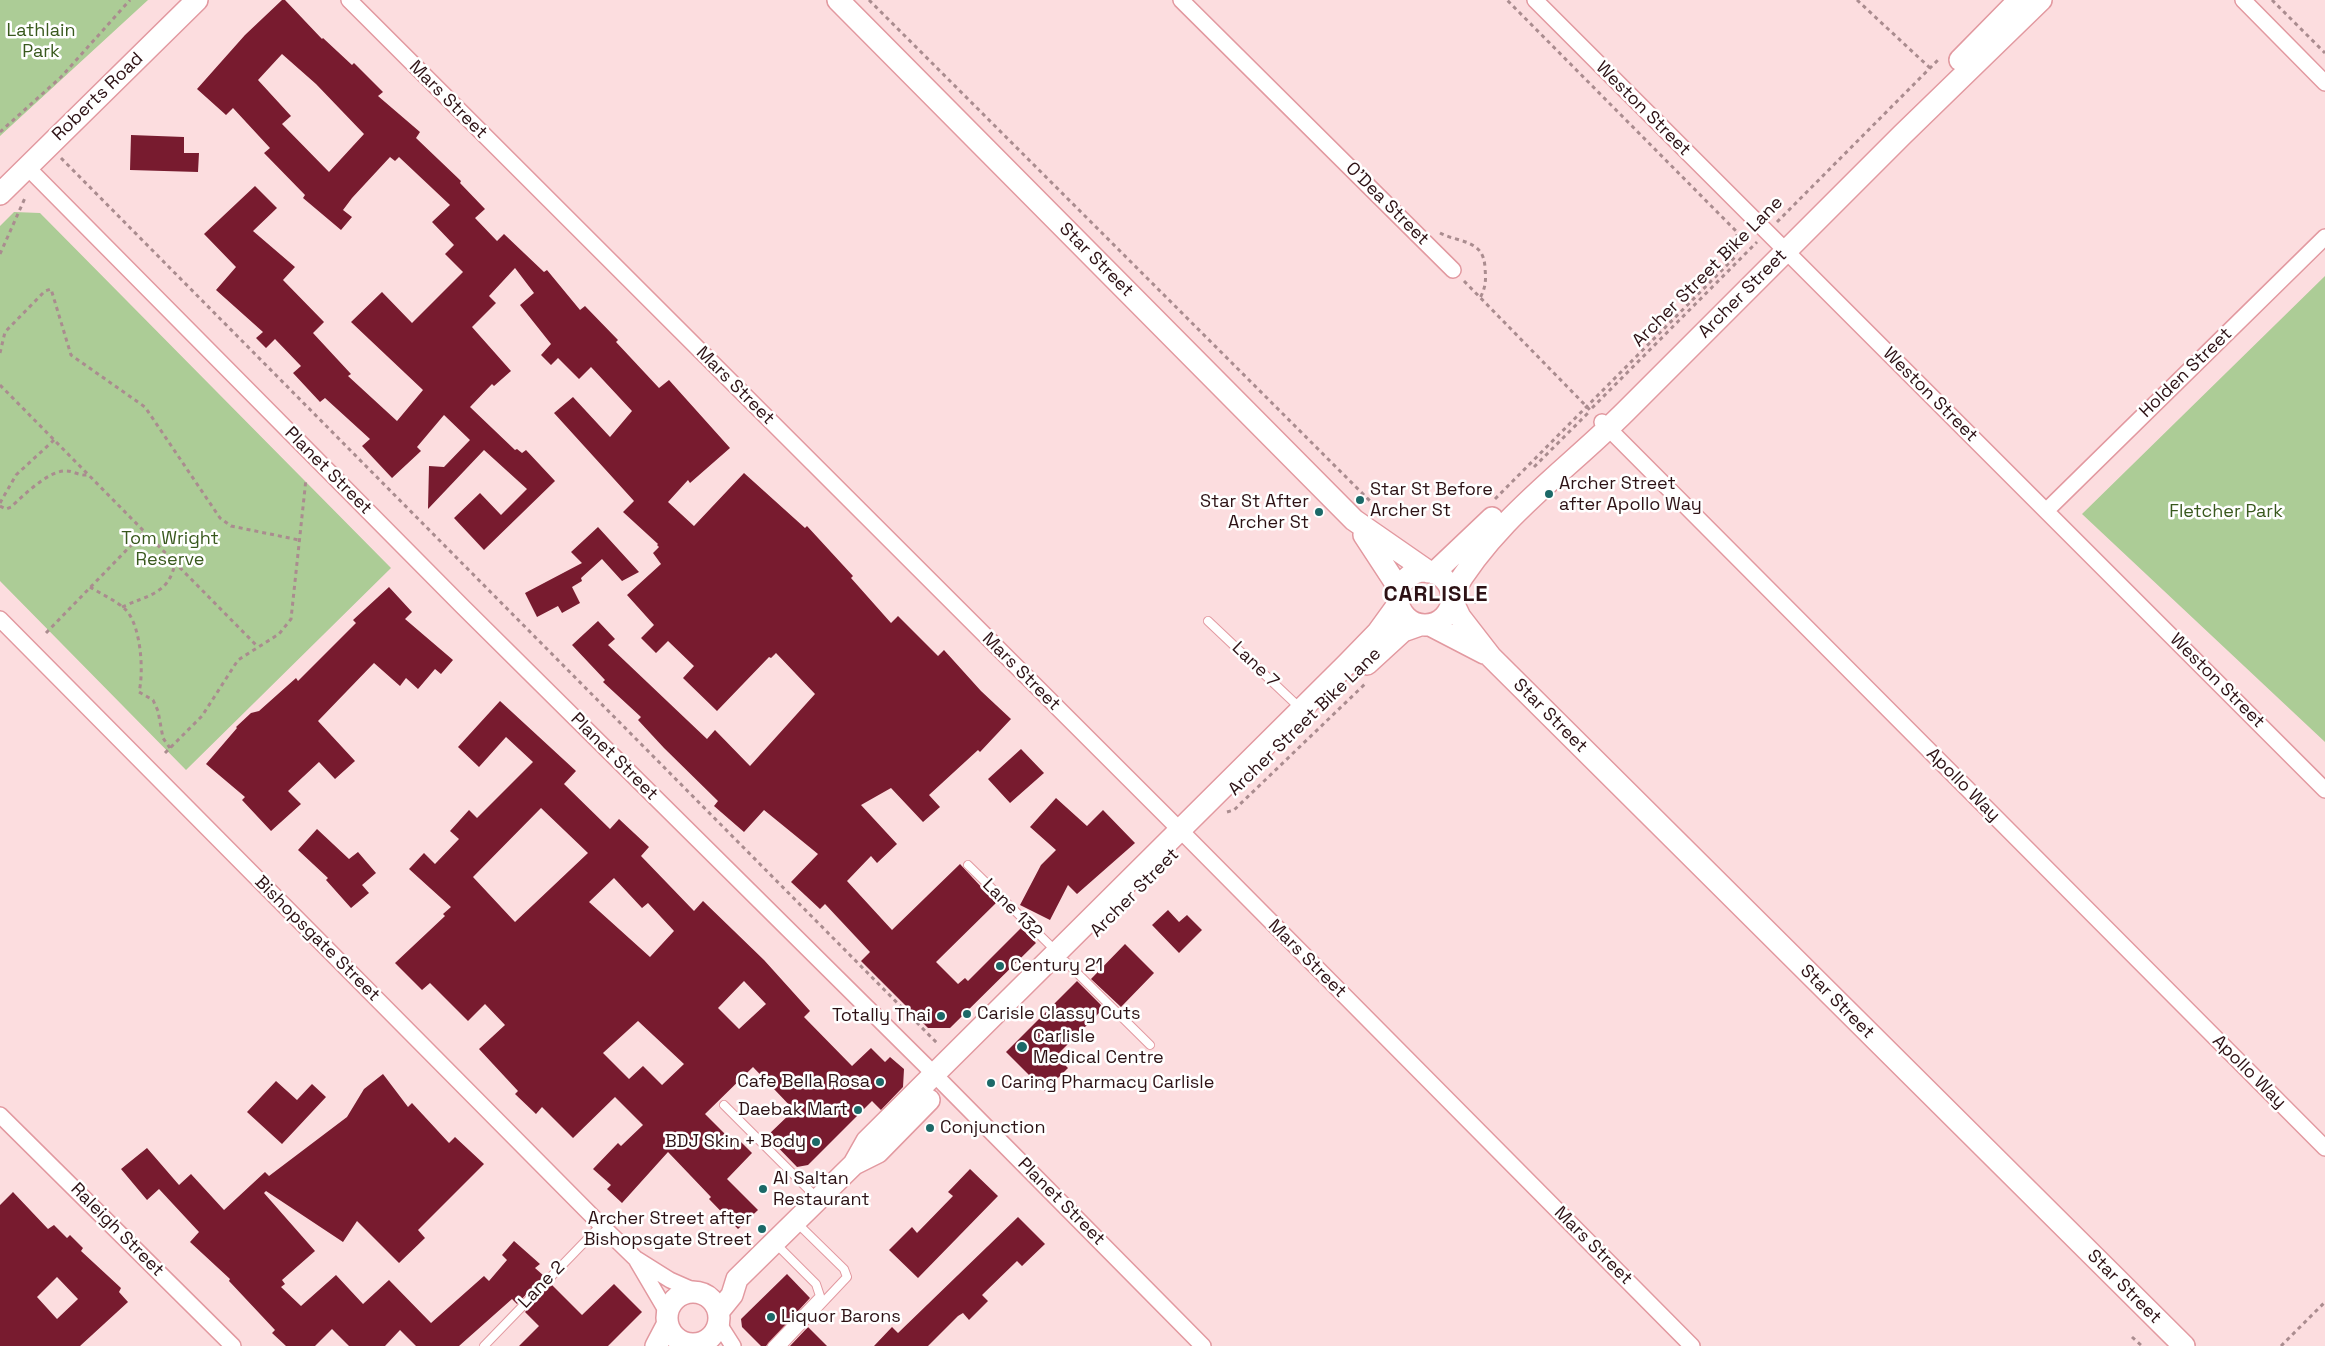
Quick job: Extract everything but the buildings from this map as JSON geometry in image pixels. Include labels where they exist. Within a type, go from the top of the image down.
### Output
[{"type":"main road","name":"Roberts Road","points":[[0,194],[197,0]]},
{"type":"main road","name":"Star Street","points":[[838,0],[1354,520],[1389,546],[1432,573]]},
{"type":"main road","name":"Archer Street","points":[[1432,573],[1503,508],[1597,417],[2019,0]]},
{"type":"main road","name":"Archer Street","points":[[1776,242],[2041,0]]},
{"type":"main road","name":"Archer Street","points":[[1452,597],[1480,550],[1512,517],[1597,417]]},
{"type":"main road","name":"Star Street","points":[[1354,520],[1399,596]]},
{"type":"main road","points":[[1432,573],[1448,585],[1452,597],[1445,616],[1425,625],[1406,617],[1399,596],[1411,576],[1432,573]]},
{"type":"main road","name":"Archer Street","points":[[719,1317],[732,1295],[737,1279],[854,1164],[878,1152],[939,1080],[1184,835],[1302,709],[1378,632],[1399,596]]},
{"type":"main road","name":"Star Street","points":[[1452,597],[1460,617],[1491,657],[2184,1346]]},
{"type":"main road","name":"Archer Street","points":[[1184,835],[1212,817],[1403,630],[1425,625]]},
{"type":"main road","name":"Star Street","points":[[1425,625],[1491,657]]},
{"type":"main road","name":"Archer Street","points":[[699,1292],[720,1283],[737,1279]]},
{"type":"main road","points":[[656,1346],[673,1301],[683,1293],[699,1292],[715,1303],[719,1317],[710,1338],[694,1344],[673,1335],[667,1318]]},
{"type":"street","name":"Mars Street","points":[[349,0],[1692,1346]]},
{"type":"street","name":"O'Dea Street","points":[[1181,0],[1453,270]]},
{"type":"street","name":"Weston Street","points":[[1535,0],[2325,790]]},
{"type":"street","points":[[2243,0],[2325,83]]},
{"type":"street","name":"Planet Street","points":[[28,167],[462,606],[939,1080],[1203,1346]]},
{"type":"street","name":"Holden Street","points":[[2047,510],[2325,236]]},
{"type":"street","name":"Apollo Way","points":[[1597,417],[2325,1148]]},
{"type":"street","name":"Bishopsgate Street","points":[[0,619],[635,1258],[670,1280],[699,1292]]},
{"type":"street","name":"Raleigh Street","points":[[0,1115],[233,1346]]},
{"type":"street","name":"Bishopsgate Street","points":[[635,1258],[667,1318]]},
{"type":"street","points":[[719,1317],[733,1346]]},
{"type":"lane","name":"Lane 7","points":[[1208,621],[1302,709]]},
{"type":"lane","name":"Lane 132","points":[[968,865],[1150,1045]]},
{"type":"lane","points":[[724,1105],[818,1199]]},
{"type":"lane","points":[[782,1346],[847,1277],[844,1268],[795,1221]]},
{"type":"lane","name":"Lane 2","points":[[484,1346],[601,1225]]},
{"type":"lane","points":[[772,1346],[820,1296],[816,1284],[774,1242]]},
{"type":"path","points":[[0,132],[60,77],[130,0]]},
{"type":"path","points":[[869,0],[1390,520]]},
{"type":"path","points":[[1498,503],[1495,499],[1597,417],[1736,256],[1737,232],[1507,0]]},
{"type":"path","points":[[1857,0],[1930,68]]},
{"type":"path","points":[[2272,0],[2325,53]]},
{"type":"path","name":"Archer Street Bike Lane","points":[[1597,417],[1776,242],[1945,53]]},
{"type":"path","points":[[48,146],[938,1044],[946,1039]]},
{"type":"path","points":[[0,254],[25,197]]},
{"type":"path","points":[[1453,270],[1597,417]]},
{"type":"path","points":[[0,353],[5,332],[45,291],[51,289],[71,355],[145,407],[220,518],[231,526],[300,540]]},
{"type":"path","points":[[0,332],[5,332]]},
{"type":"path","points":[[0,385],[258,647]]},
{"type":"path","points":[[54,440],[16,475],[0,505],[6,509],[11,506],[49,475],[66,470],[80,476],[88,475]]},
{"type":"path","points":[[165,753],[202,716],[238,660],[279,634],[291,619],[306,479]]},
{"type":"path","points":[[46,633],[144,532]]},
{"type":"path","points":[[122,607],[162,589],[168,584],[174,563]]},
{"type":"path","points":[[90,588],[122,607],[132,618],[137,633],[143,678],[139,692],[153,700],[158,711],[163,738],[170,748]]},
{"type":"path","name":"Archer Street Bike Lane","points":[[1212,817],[1234,810],[1372,677]]},
{"type":"path","points":[[2281,1346],[2325,1302]]},
{"type":"path","points":[[2132,1337],[2142,1346]]},
{"type":"green space","name":"Lathlain Park","points":[[0,0],[148,0],[0,136]]},
{"type":"green space","name":"Tom Wright Reserve","points":[[14,212],[40,213],[391,568],[186,770],[0,581],[0,226]]},
{"type":"green space","name":"Fletcher Park","points":[[2325,276],[2325,742],[2082,514]]},
{"type":"place","name":"Archer Street after Apollo Way","points":[[1549,494]]},
{"type":"place","name":"Star St Before Archer St","points":[[1360,500]]},
{"type":"place","name":"Star St After Archer St","points":[[1319,512]]},
{"type":"place","name":"Century 21","points":[[1000,966]]},
{"type":"place","name":"Carisle Classy Cuts","points":[[967,1014]]},
{"type":"place","name":"Totally Thai","points":[[941,1016]]},
{"type":"place","name":"Carlisle Medical Centre","points":[[1022,1047]]},
{"type":"place","name":"Cafe Bella Rosa","points":[[880,1082]]},
{"type":"place","name":"Caring Pharmacy Carlisle","points":[[991,1083]]},
{"type":"place","name":"Daebak Mart","points":[[858,1110]]},
{"type":"place","name":"Conjunction","points":[[930,1128]]},
{"type":"place","name":"BDJ Skin + Body","points":[[816,1142]]},
{"type":"place","name":"Al Saltan Restaurant","points":[[763,1189]]},
{"type":"place","name":"Archer Street after Bishopsgate Street","points":[[762,1229]]},
{"type":"place","name":"Liquor Barons","points":[[771,1317]]},
{"type":"district","name":"CARLISLE","points":[[1436,595]]}]
